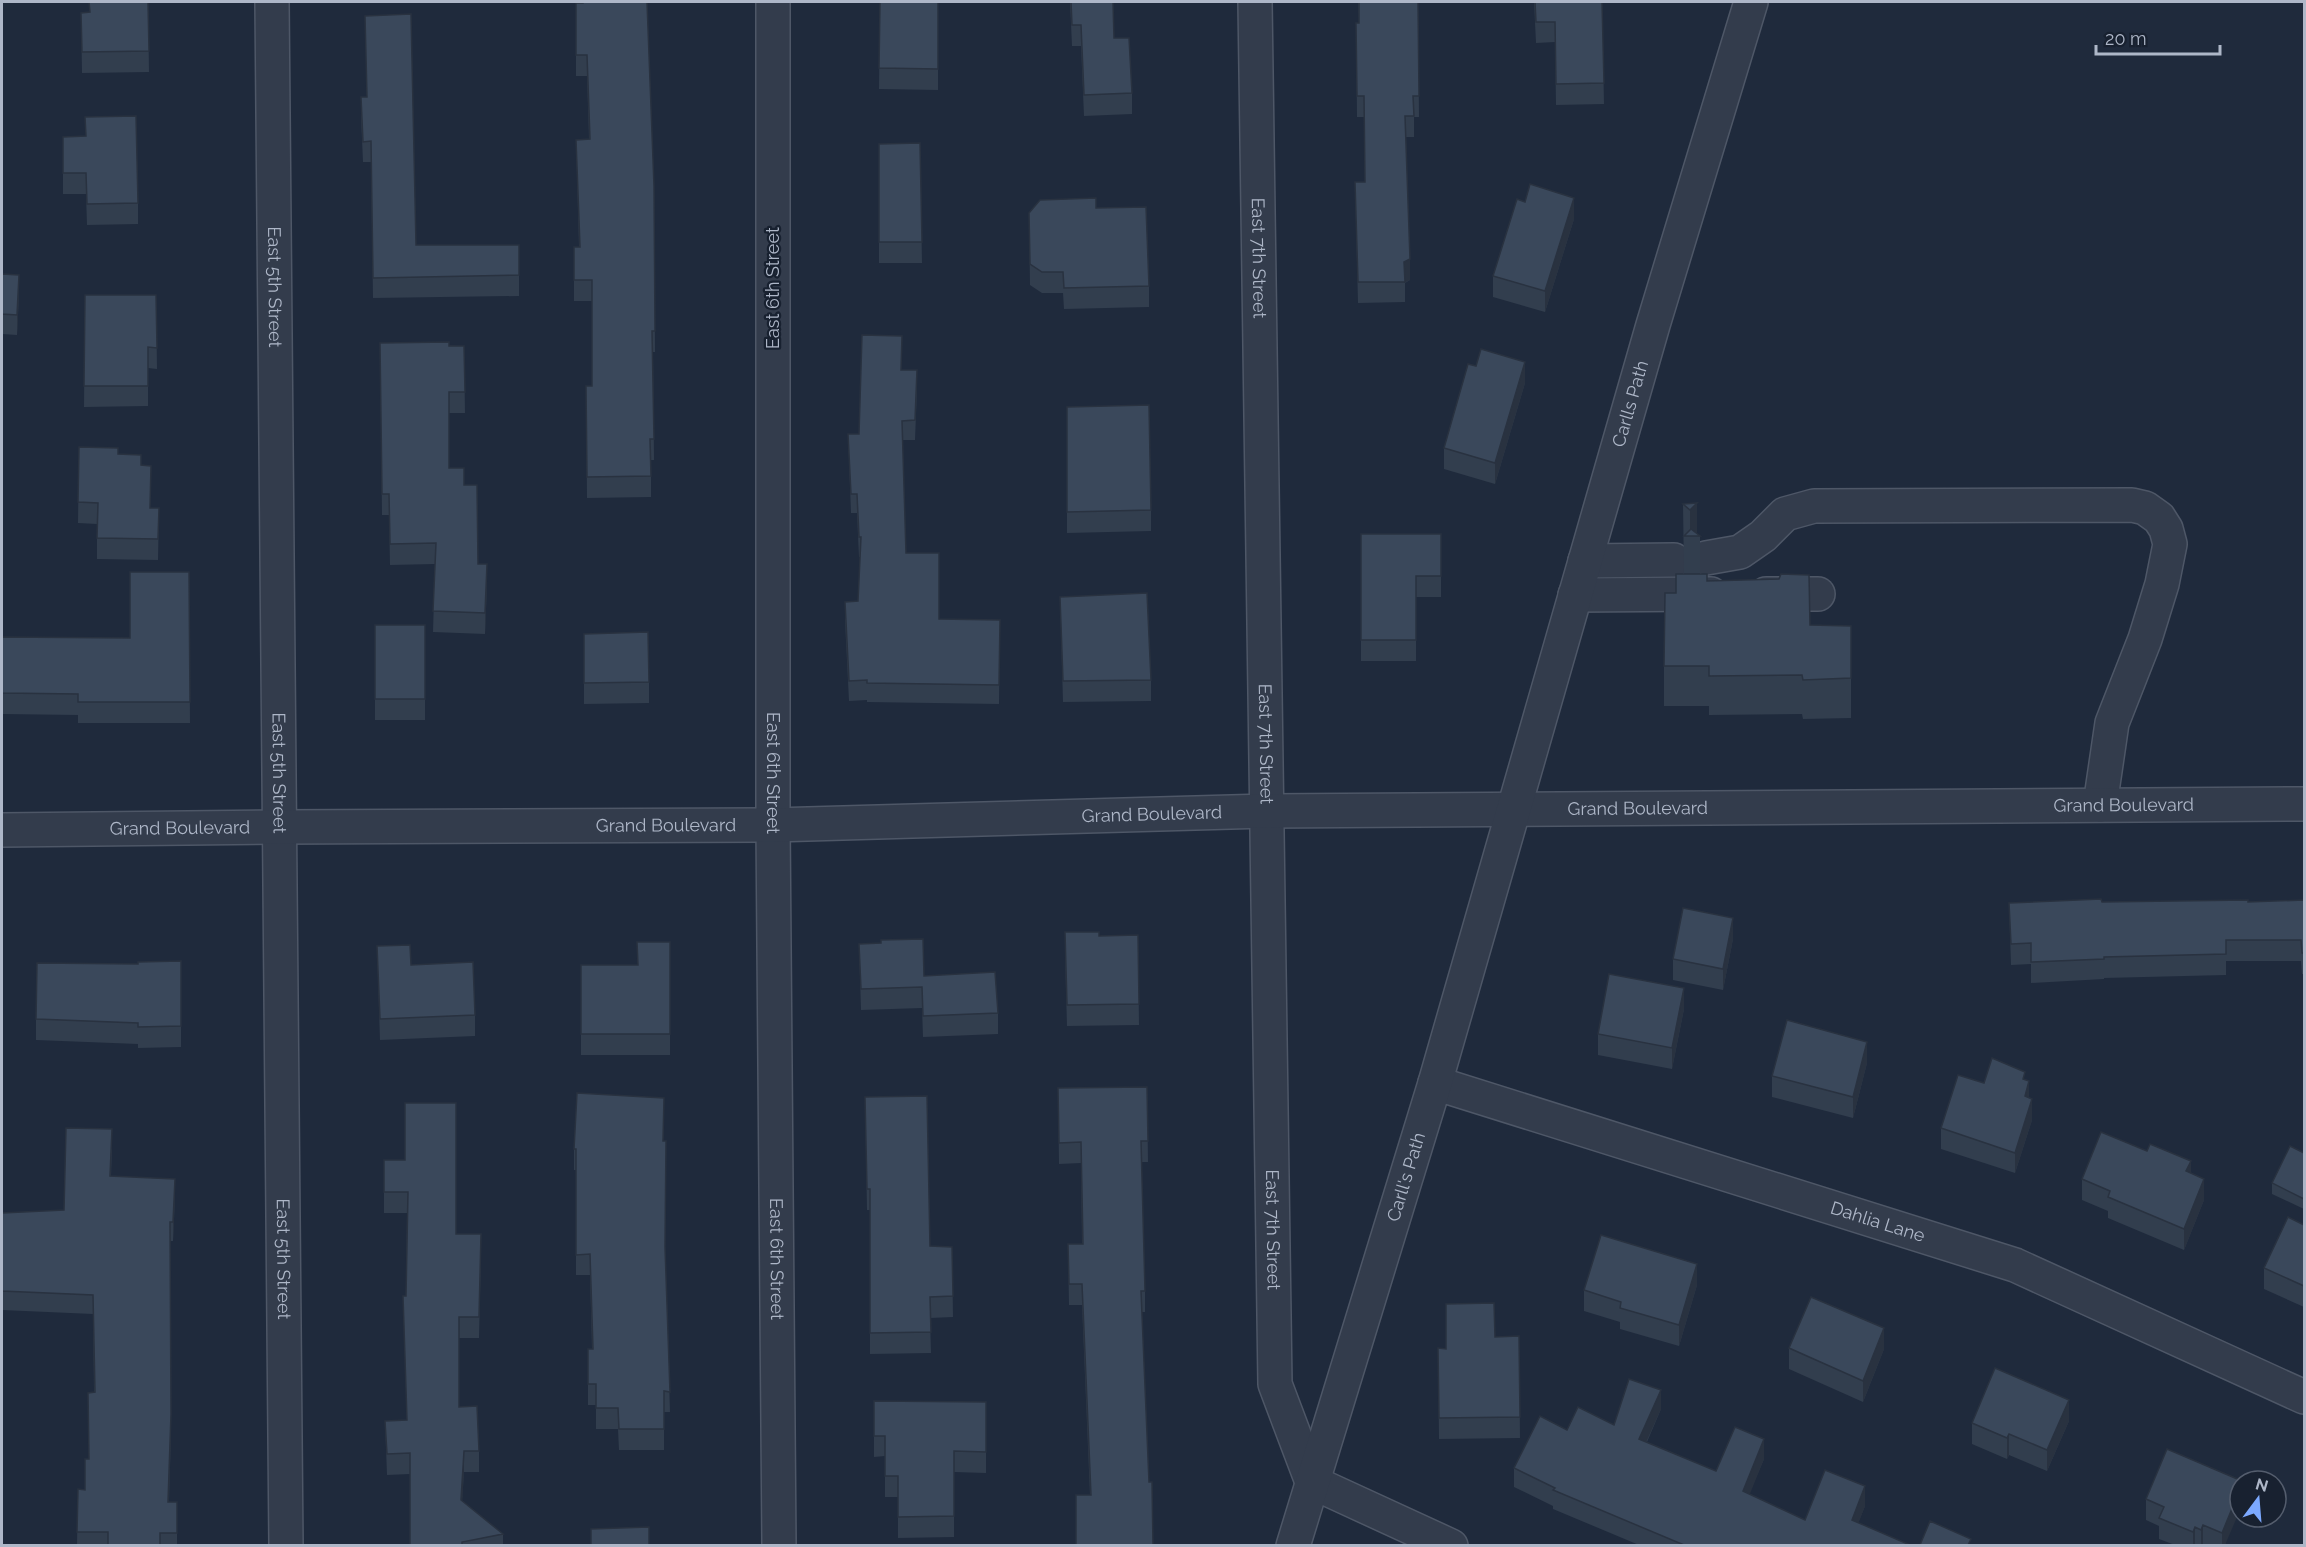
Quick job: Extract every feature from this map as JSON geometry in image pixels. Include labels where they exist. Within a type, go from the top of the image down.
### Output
[{"type":"street","name":"East 5th Street","points":[[272,2],[286,1545]]},
{"type":"street","name":"East 6th Street","points":[[773,2],[773,825],[779,1545]]},
{"type":"street","name":"East 7th Street","points":[[1255,2],[1275,1384],[1312,1482]]},
{"type":"street","name":"Carlls Path","points":[[1513,808],[1653,325],[1751,2]]},
{"type":"street","points":[[1585,561],[1690,559],[1740,552],[1763,536],[1785,514],[1814,506],[2132,505],[2145,508],[2159,518],[2166,530],[2170,544],[2168,563],[2145,639],[2112,723],[2100,805]]},
{"type":"street","points":[[1575,595],[1818,594]]},
{"type":"street","name":"Grand Boulevard","points":[[2,830],[773,825],[1267,811],[1513,808],[2304,804]]},
{"type":"street","name":"Carll's Path","points":[[1293,1545],[1435,1083],[1513,808]]},
{"type":"street","name":"Dahlia Lane","points":[[1435,1083],[2015,1265],[2304,1398]]},
{"type":"street","points":[[1312,1482],[1451,1545]]},
{"type":"building","points":[[89,2],[148,2],[149,51],[82,52],[81,13],[90,12]]},
{"type":"building","points":[[647,2],[654,186],[655,331],[652,331],[654,439],[650,439],[651,476],[587,477],[586,386],[592,386],[592,280],[574,280],[574,247],[580,247],[576,140],[590,139],[587,55],[576,55],[576,3]]},
{"type":"building","points":[[880,2],[938,2],[938,69],[879,68]]},
{"type":"building","points":[[1071,2],[1113,2],[1114,38],[1129,38],[1132,93],[1084,95],[1081,25],[1072,25]]},
{"type":"building","points":[[1359,2],[1418,2],[1419,96],[1413,96],[1414,116],[1405,116],[1410,259],[1404,262],[1405,282],[1358,282],[1355,182],[1365,182],[1364,96],[1357,96],[1356,23],[1359,23]]},
{"type":"building","points":[[1535,2],[1602,2],[1604,83],[1556,84],[1555,22],[1536,22]]},
{"type":"building","points":[[411,14],[416,245],[519,245],[519,275],[373,278],[371,141],[363,142],[361,97],[367,97],[365,16]]},
{"type":"building","points":[[136,116],[138,203],[87,204],[86,173],[63,173],[63,137],[86,136],[85,117]]},
{"type":"building","points":[[920,143],[922,242],[879,242],[879,144]]},
{"type":"building","points":[[1530,184],[1574,198],[1545,291],[1493,276],[1517,199],[1525,202]]},
{"type":"building","points":[[1096,198],[1096,208],[1146,207],[1149,286],[1064,288],[1063,272],[1042,272],[1030,264],[1029,213],[1040,200]]},
{"type":"building","points":[[2,274],[19,275],[17,315],[2,314]]},
{"type":"building","points":[[85,295],[156,295],[157,348],[148,347],[148,386],[84,386]]},
{"type":"building","points":[[862,335],[902,336],[901,370],[917,370],[915,420],[902,421],[906,553],[939,553],[939,619],[1000,620],[999,685],[849,681],[845,602],[858,601],[861,537],[859,537],[857,494],[851,494],[848,434],[859,434]]},
{"type":"building","points":[[449,342],[449,346],[464,346],[465,392],[449,392],[449,468],[464,468],[464,485],[477,485],[478,564],[487,564],[485,613],[433,611],[436,543],[390,544],[389,494],[382,494],[380,343]]},
{"type":"building","points":[[1481,349],[1525,362],[1495,463],[1444,448],[1468,364],[1476,366]]},
{"type":"building","points":[[1149,405],[1151,510],[1067,512],[1067,407]]},
{"type":"building","points":[[79,447],[118,448],[118,454],[141,455],[141,465],[151,466],[150,508],[159,508],[158,539],[97,538],[98,503],[78,502]]},
{"type":"building","points":[[1697,503],[1690,510],[1683,504]]},
{"type":"building","points":[[1691,529],[1700,536],[1684,536]]},
{"type":"building","points":[[1361,534],[1441,534],[1441,576],[1416,576],[1416,640],[1361,640]]},
{"type":"building","points":[[130,572],[189,572],[190,702],[78,702],[78,694],[2,693],[2,637],[130,638]]},
{"type":"building","points":[[1676,574],[1707,574],[1707,581],[1779,579],[1781,574],[1809,575],[1810,625],[1851,626],[1851,678],[1803,680],[1802,675],[1709,676],[1709,666],[1664,666],[1665,593],[1676,593]]},
{"type":"building","points":[[1147,593],[1151,680],[1063,681],[1060,597]]},
{"type":"building","points":[[375,625],[425,625],[425,699],[375,699]]},
{"type":"building","points":[[648,632],[649,682],[584,683],[584,634]]},
{"type":"building","points":[[2101,899],[2102,902],[2304,900],[2304,953],[2302,953],[2301,940],[2226,940],[2226,954],[2104,957],[2104,959],[2031,962],[2031,943],[2011,944],[2009,903]]},
{"type":"building","points":[[1683,908],[1733,918],[1723,969],[1673,959]]},
{"type":"building","points":[[1065,932],[1099,932],[1099,936],[1138,935],[1139,1004],[1067,1005]]},
{"type":"building","points":[[923,939],[924,976],[995,972],[998,1013],[923,1016],[922,987],[861,989],[859,944],[881,943],[881,940]]},
{"type":"building","points":[[637,942],[670,942],[670,1034],[581,1034],[581,965],[638,965]]},
{"type":"building","points":[[410,945],[411,965],[473,962],[475,1015],[380,1019],[377,946]]},
{"type":"building","points":[[181,961],[181,1026],[138,1027],[138,1023],[36,1019],[37,963],[138,964],[138,962]]},
{"type":"building","points":[[1609,974],[1684,988],[1672,1048],[1598,1034]]},
{"type":"building","points":[[1787,1020],[1867,1042],[1853,1097],[1772,1076]]},
{"type":"building","points":[[1992,1058],[2025,1072],[2023,1079],[2029,1081],[2025,1096],[2032,1099],[2015,1153],[1941,1128],[1958,1075],[1984,1083]]},
{"type":"building","points":[[1147,1087],[1148,1141],[1141,1141],[1145,1291],[1141,1291],[1149,1482],[1152,1482],[1153,1545],[1076,1545],[1076,1495],[1091,1495],[1082,1284],[1069,1284],[1068,1244],[1083,1244],[1081,1142],[1059,1143],[1058,1088]]},
{"type":"building","points":[[577,1093],[664,1098],[665,1247],[670,1392],[664,1391],[664,1429],[619,1429],[618,1408],[596,1408],[596,1384],[588,1384],[588,1349],[593,1349],[590,1254],[576,1255],[576,1149],[574,1149]]},
{"type":"building","points":[[927,1096],[930,1246],[952,1247],[953,1296],[930,1297],[931,1332],[870,1333],[870,1189],[867,1189],[865,1097]]},
{"type":"building","points":[[405,1103],[456,1103],[456,1234],[481,1234],[479,1317],[459,1317],[459,1407],[477,1406],[479,1451],[464,1451],[461,1500],[503,1534],[462,1542],[462,1545],[410,1545],[410,1453],[387,1454],[385,1421],[407,1420],[403,1296],[406,1296],[408,1192],[384,1192],[384,1160],[405,1160]]},
{"type":"building","points":[[66,1128],[112,1129],[110,1176],[175,1179],[173,1222],[170,1222],[171,1414],[168,1502],[177,1502],[177,1533],[160,1533],[160,1545],[108,1545],[108,1532],[77,1532],[78,1489],[85,1490],[85,1459],[89,1459],[88,1393],[95,1392],[93,1295],[2,1291],[2,1213],[64,1210]]},
{"type":"building","points":[[2101,1132],[2147,1151],[2150,1144],[2191,1161],[2186,1171],[2204,1179],[2184,1229],[2108,1197],[2110,1191],[2082,1179]]},
{"type":"building","points":[[2290,1146],[2304,1153],[2304,1199],[2272,1183]]},
{"type":"building","points":[[2288,1217],[2304,1225],[2304,1286],[2264,1268]]},
{"type":"building","points":[[1601,1235],[1697,1264],[1679,1325],[1620,1308],[1621,1302],[1584,1290]]},
{"type":"building","points":[[1811,1297],[1884,1328],[1863,1381],[1789,1348]]},
{"type":"building","points":[[1494,1303],[1495,1337],[1519,1336],[1520,1417],[1439,1418],[1438,1348],[1446,1349],[1446,1304]]},
{"type":"building","points":[[1995,1368],[2069,1400],[2047,1450],[2009,1434],[2007,1438],[1972,1423]]},
{"type":"building","points":[[1629,1379],[1661,1390],[1639,1439],[1716,1471],[1735,1427],[1764,1439],[1743,1491],[1805,1520],[1825,1470],[1865,1486],[1852,1520],[1910,1545],[1684,1545],[1553,1490],[1555,1488],[1514,1468],[1540,1416],[1567,1430],[1578,1407],[1614,1425]]},
{"type":"building","points":[[874,1401],[986,1402],[986,1452],[954,1451],[954,1516],[898,1517],[898,1476],[885,1476],[885,1436],[874,1436]]},
{"type":"building","points":[[2167,1449],[2228,1475],[2228,1518],[2222,1533],[2203,1525],[2201,1530],[2195,1527],[2193,1532],[2159,1518],[2164,1507],[2146,1499]]},
{"type":"building","points":[[1930,1521],[1971,1539],[1968,1545],[1920,1545]]},
{"type":"building","points":[[649,1527],[649,1545],[591,1545],[591,1529]]}]
